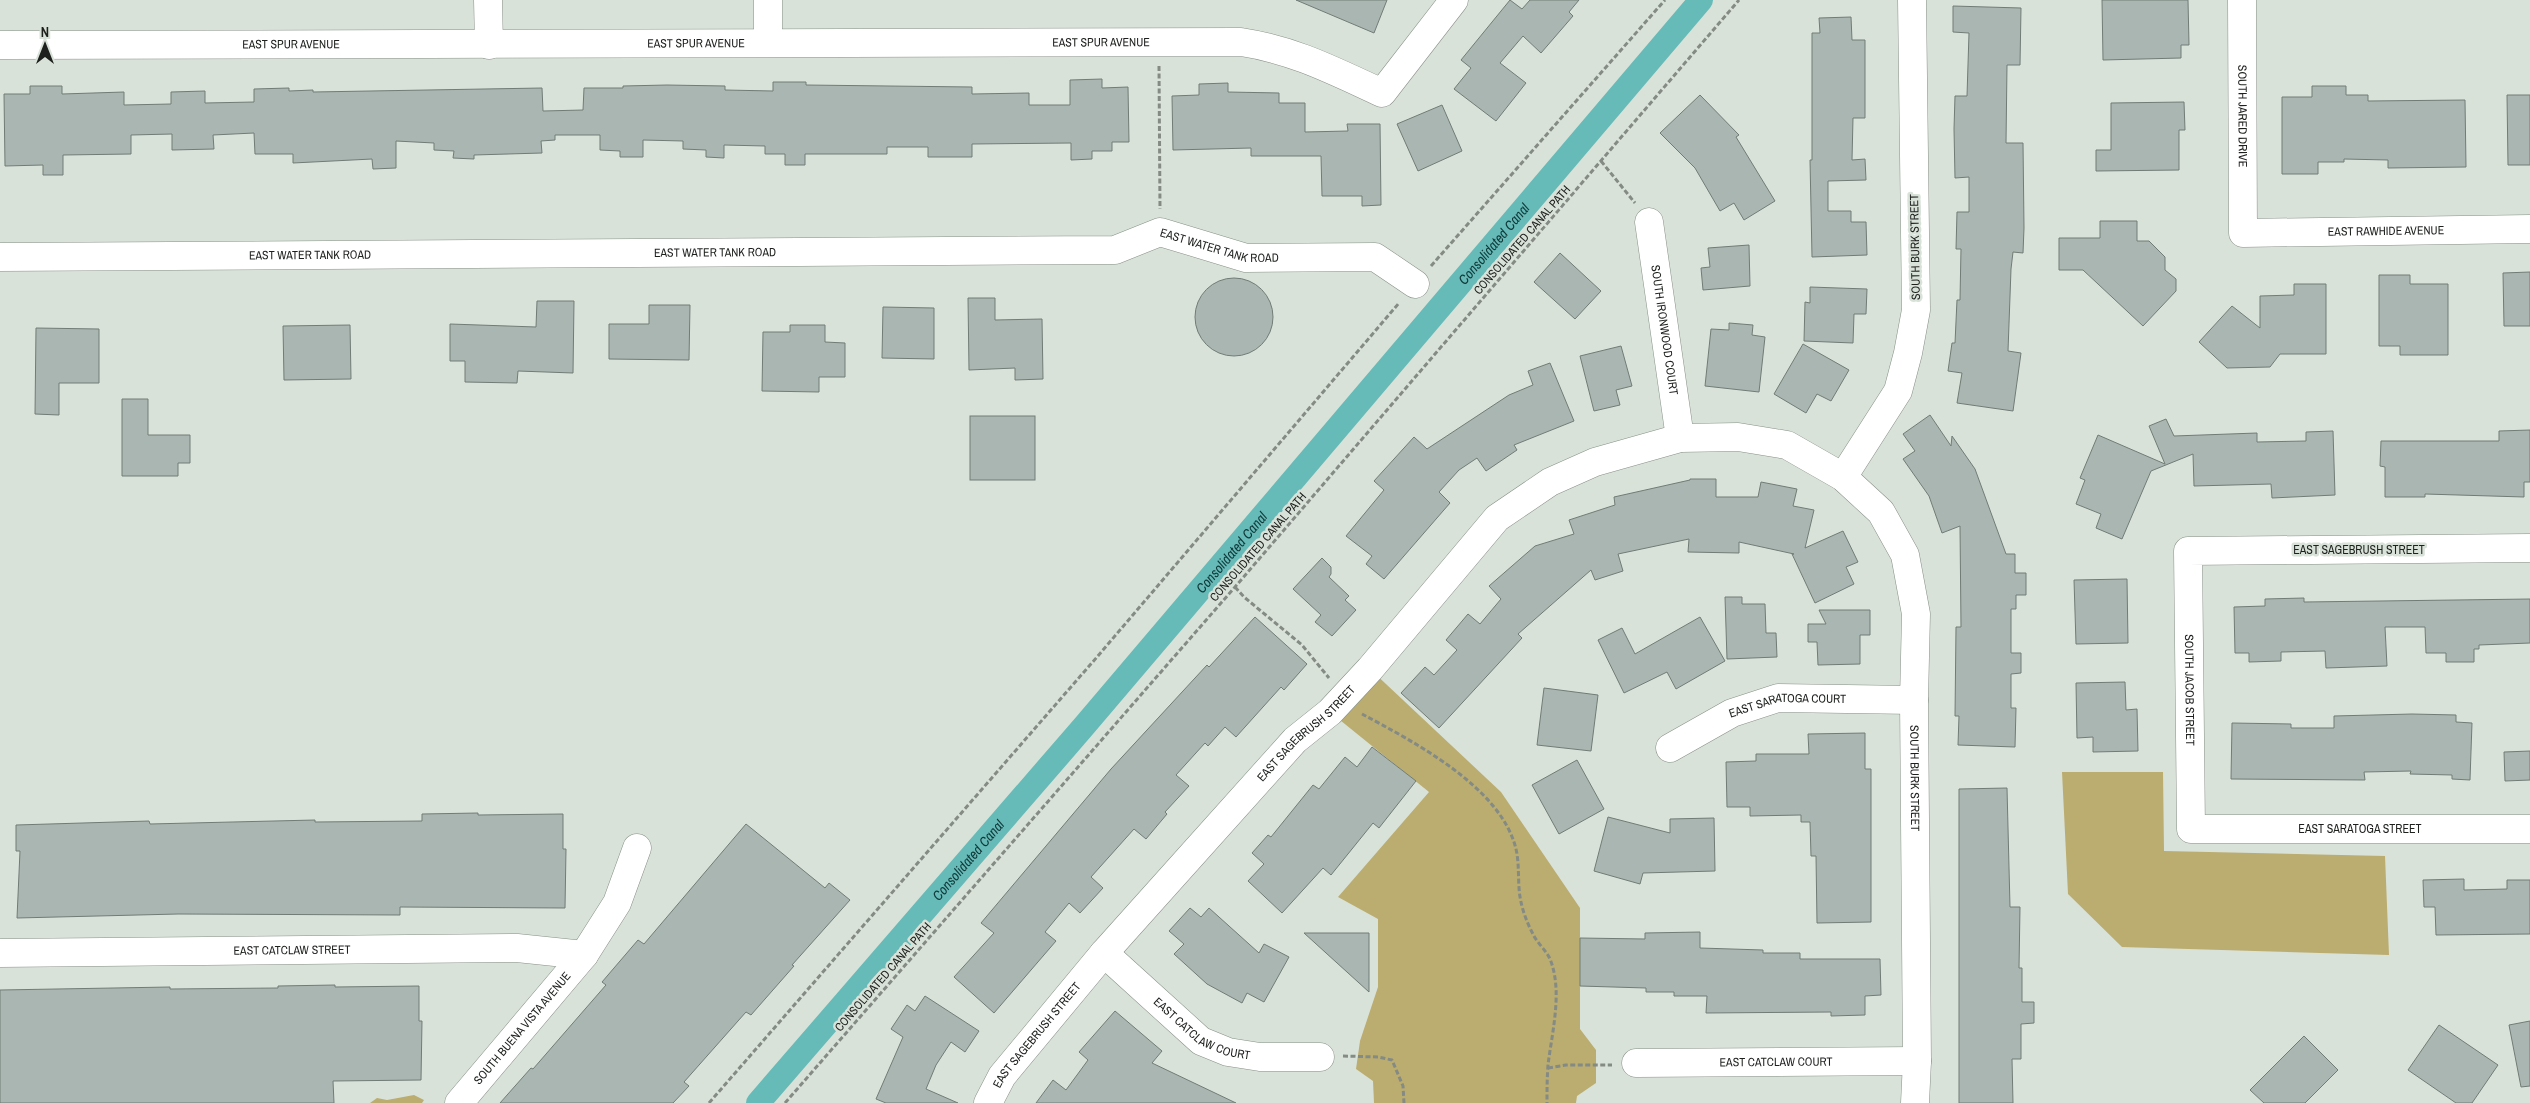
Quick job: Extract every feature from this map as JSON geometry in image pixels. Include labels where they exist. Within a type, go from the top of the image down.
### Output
[{"type":"street","points":[[488,0],[488,45]]},
{"type":"street","points":[[768,0],[768,42]]},
{"type":"street","name":"EAST SPUR AVENUE","points":[[0,45],[1242,42],[1271,46],[1301,55],[1382,93],[1454,0]]},
{"type":"street","name":"SOUTH BURK STREET","points":[[1843,477],[1898,391],[1908,353],[1916,310],[1912,0]]},
{"type":"street","name":"SOUTH JARED DRIVE","points":[[2242,0],[2243,233]]},
{"type":"street","name":"SOUTH IRONWOOD COURT","points":[[1649,222],[1680,438]]},
{"type":"street","name":"EAST RAWHIDE AVENUE","points":[[2243,233],[2530,229]]},
{"type":"street","name":"EAST WATER TANK ROAD","points":[[0,257],[1115,250],[1160,232],[1246,258],[1375,258],[1415,284]]},
{"type":"street","name":"SOUTH BURK STREET","points":[[1680,438],[1738,437],[1787,445],[1843,477],[1881,512],[1905,555],[1916,614],[1914,700],[1917,1061],[1915,1103]]},
{"type":"street","name":"EAST SAGEBRUSH STREET","points":[[988,1103],[1002,1076],[1104,953],[1295,740],[1330,712],[1344,697],[1498,518],[1550,482],[1595,462],[1680,438]]},
{"type":"street","name":"EAST SAGEBRUSH STREET","points":[[2188,551],[2530,548]]},
{"type":"street","name":"SOUTH JACOB STREET","points":[[2188,551],[2191,828]]},
{"type":"street","name":"EAST SARATOGA COURT","points":[[1670,748],[1732,714],[1778,698],[1914,700]]},
{"type":"street","name":"EAST SARATOGA STREET","points":[[2191,828],[2530,829]]},
{"type":"street","name":"SOUTH BUENA VISTA AVENUE","points":[[459,1103],[584,955],[617,903],[637,848]]},
{"type":"street","name":"EAST CATCLAW STREET","points":[[0,953],[517,948],[584,955]]},
{"type":"street","name":"EAST CATCLAW COURT","points":[[1104,953],[1201,1041],[1228,1052],[1260,1058],[1320,1058]]},
{"type":"street","name":"EAST CATCLAW COURT","points":[[1636,1063],[1917,1061]]},
{"type":"path","points":[[709,1103],[1090,664],[1415,284],[1665,0]]},
{"type":"path","name":"CONSOLIDATED CANAL PATH","points":[[786,1103],[1235,587],[1740,0]]},
{"type":"path","points":[[1159,42],[1160,232]]},
{"type":"path","points":[[1601,161],[1620,182],[1649,222]]},
{"type":"path","points":[[1235,587],[1244,597],[1302,645],[1344,697],[1362,714],[1407,738],[1458,774],[1481,793],[1501,817],[1516,848],[1521,903],[1533,934],[1550,958],[1554,977],[1555,1001],[1546,1103]]},
{"type":"path","points":[[1320,1058],[1354,1056],[1378,1057],[1392,1060],[1403,1086],[1404,1103]]},
{"type":"path","points":[[1548,1068],[1566,1065],[1590,1066],[1636,1063]]},
{"type":"shaded area","points":[[1370,669],[1501,792],[1580,908],[1580,1029],[1596,1050],[1596,1083],[1577,1096],[1576,1103],[1374,1103],[1373,1081],[1356,1069],[1360,1041],[1378,987],[1378,919],[1338,897],[1429,792],[1330,712]]},
{"type":"shaded area","points":[[2062,772],[2163,772],[2164,851],[2385,856],[2389,955],[2122,947],[2068,894]]},
{"type":"shaded area","points":[[414,1095],[424,1100],[422,1103],[370,1103],[377,1098],[387,1100]]},
{"type":"building","points":[[1296,0],[1387,0],[1374,33]]},
{"type":"building","points":[[1510,0],[1522,9],[1530,0],[1579,0],[1569,12],[1573,16],[1541,53],[1523,36],[1500,63],[1526,83],[1496,121],[1454,89],[1471,68],[1461,60]]},
{"type":"building","points":[[2102,0],[2188,0],[2189,45],[2181,45],[2181,58],[2103,60]]},
{"type":"building","points":[[1953,6],[2021,8],[2020,65],[2007,65],[2006,143],[2023,143],[2023,253],[2013,252],[2011,269],[2008,351],[2021,353],[2013,411],[1957,403],[1962,373],[1948,371],[1952,343],[1955,343],[1957,300],[1960,300],[1961,249],[1956,249],[1957,212],[1969,212],[1969,177],[1955,178],[1954,129],[1955,96],[1967,96],[1969,33],[1953,32]]},
{"type":"building","points":[[1851,17],[1852,40],[1865,40],[1865,118],[1853,118],[1852,160],[1865,159],[1866,180],[1828,181],[1828,211],[1851,211],[1851,222],[1866,222],[1867,255],[1812,257],[1810,160],[1812,160],[1812,33],[1820,33],[1819,18]]},
{"type":"building","points":[[1102,79],[1102,88],[1128,87],[1129,142],[1112,142],[1112,151],[1092,151],[1092,159],[1071,160],[1071,143],[972,144],[972,157],[928,157],[928,147],[887,147],[887,154],[805,154],[805,165],[785,165],[785,154],[765,154],[765,146],[724,145],[724,158],[706,157],[706,150],[683,149],[683,141],[643,140],[643,157],[620,157],[620,151],[600,150],[600,135],[555,135],[555,140],[541,141],[542,153],[474,155],[474,159],[453,158],[454,151],[434,150],[434,143],[396,141],[396,168],[373,169],[372,159],[293,163],[293,154],[255,154],[254,133],[213,135],[214,149],[172,150],[172,134],[131,135],[131,154],[63,155],[63,175],[43,175],[43,165],[5,166],[4,94],[30,94],[30,86],[62,86],[62,94],[124,92],[124,105],[171,104],[171,92],[205,91],[205,103],[254,102],[254,89],[289,88],[289,91],[313,90],[313,92],[542,88],[543,111],[583,110],[584,88],[667,85],[725,86],[725,90],[773,91],[773,82],[806,82],[806,85],[972,87],[972,94],[1029,93],[1029,105],[1070,105],[1070,80]]},
{"type":"building","points":[[1228,83],[1228,92],[1279,93],[1279,103],[1305,103],[1305,132],[1348,131],[1347,124],[1380,124],[1381,205],[1362,206],[1362,196],[1322,196],[1321,156],[1251,156],[1251,148],[1173,150],[1172,96],[1199,95],[1199,84]]},
{"type":"building","points":[[2312,86],[2346,86],[2346,95],[2368,95],[2368,101],[2465,100],[2466,167],[2388,168],[2388,160],[2344,159],[2344,162],[2318,162],[2318,174],[2282,174],[2282,97],[2312,97]]},
{"type":"building","points":[[1700,95],[1739,135],[1736,137],[1775,201],[1744,220],[1734,203],[1720,211],[1695,168],[1660,133]]},
{"type":"building","points":[[2507,95],[2530,95],[2530,165],[2508,165]]},
{"type":"building","points":[[2184,102],[2185,130],[2179,130],[2179,170],[2096,171],[2096,150],[2111,150],[2111,103]]},
{"type":"building","points":[[1442,105],[1462,151],[1418,171],[1397,124]]},
{"type":"building","points":[[2100,221],[2137,221],[2137,241],[2149,241],[2165,257],[2165,270],[2176,279],[2176,291],[2143,326],[2083,270],[2059,270],[2059,238],[2100,238]]},
{"type":"building","points":[[1749,245],[1750,286],[1703,290],[1701,268],[1710,267],[1708,248]]},
{"type":"building","points":[[1560,253],[1601,291],[1575,319],[1534,282]]},
{"type":"building","points":[[2530,272],[2530,326],[2504,326],[2503,273]]},
{"type":"building","points":[[2379,275],[2410,275],[2410,284],[2448,284],[2448,355],[2400,355],[2400,346],[2379,346]]},
{"type":"building","points":[[1234,278],[1249,281],[1262,289],[1270,302],[1273,317],[1270,332],[1262,345],[1249,353],[1234,356],[1219,353],[1206,345],[1198,332],[1195,317],[1198,302],[1206,289],[1219,281]]},
{"type":"building","points":[[2294,284],[2326,284],[2326,354],[2280,354],[2270,367],[2227,368],[2199,342],[2232,306],[2260,328],[2260,296],[2294,295]]},
{"type":"building","points":[[1810,287],[1867,289],[1866,314],[1854,314],[1853,343],[1804,341],[1805,302],[1810,303]]},
{"type":"building","points":[[968,298],[995,298],[995,320],[1042,319],[1043,379],[1015,380],[1015,368],[969,370]]},
{"type":"building","points":[[537,301],[574,301],[573,373],[518,371],[517,383],[465,382],[465,361],[450,361],[450,324],[536,327]]},
{"type":"building","points":[[649,305],[690,305],[689,360],[609,359],[609,324],[649,324]]},
{"type":"building","points":[[883,307],[934,308],[934,359],[882,358]]},
{"type":"building","points":[[1729,323],[1753,325],[1752,335],[1765,337],[1759,392],[1705,386],[1711,329],[1729,330]]},
{"type":"building","points":[[350,325],[351,379],[284,380],[283,326]]},
{"type":"building","points":[[790,325],[825,325],[825,342],[845,343],[845,377],[819,377],[819,392],[762,391],[763,332],[790,332]]},
{"type":"building","points":[[36,328],[99,329],[99,383],[59,383],[59,415],[35,414]]},
{"type":"building","points":[[1803,344],[1849,370],[1831,401],[1817,394],[1806,413],[1774,394]]},
{"type":"building","points":[[1621,346],[1632,386],[1616,390],[1620,405],[1594,411],[1580,356]]},
{"type":"building","points":[[1550,363],[1574,421],[1514,445],[1517,450],[1486,471],[1477,458],[1459,470],[1439,492],[1450,503],[1384,579],[1366,564],[1372,556],[1346,536],[1384,490],[1374,481],[1414,437],[1427,449],[1509,395],[1533,385],[1528,371]]},
{"type":"building","points":[[122,399],[148,399],[148,435],[190,435],[190,463],[178,463],[178,476],[122,476]]},
{"type":"building","points":[[1930,415],[1951,446],[1952,436],[1975,469],[2006,554],[2015,554],[2015,573],[2026,573],[2026,595],[2016,595],[2016,609],[2011,609],[2011,653],[2021,653],[2021,673],[2011,674],[2011,708],[2016,708],[2015,747],[1958,745],[1959,716],[1955,716],[1956,627],[1961,627],[1960,526],[1942,533],[1929,496],[1903,459],[1915,451],[1903,434]]},
{"type":"building","points":[[970,416],[1035,416],[1035,480],[970,480]]},
{"type":"building","points":[[2166,419],[2174,436],[2257,433],[2257,442],[2306,441],[2306,432],[2333,431],[2335,495],[2272,498],[2271,484],[2194,486],[2193,454],[2151,471],[2122,539],[2096,528],[2101,514],[2076,504],[2085,480],[2080,478],[2098,435],[2165,464],[2149,426]]},
{"type":"building","points":[[2530,430],[2530,482],[2524,482],[2524,497],[2425,494],[2425,497],[2385,497],[2385,467],[2380,466],[2381,441],[2499,441],[2499,431]]},
{"type":"building","points":[[1690,479],[1716,479],[1716,497],[1758,497],[1761,482],[1797,489],[1793,506],[1814,510],[1805,548],[1843,531],[1858,562],[1846,567],[1854,584],[1815,603],[1792,554],[1794,554],[1739,542],[1739,553],[1688,552],[1689,539],[1618,554],[1623,571],[1595,580],[1591,570],[1518,634],[1522,638],[1439,728],[1401,693],[1425,667],[1434,675],[1457,650],[1446,640],[1468,614],[1480,624],[1501,599],[1489,586],[1535,546],[1574,534],[1569,520],[1615,505],[1614,497]]},
{"type":"building","points":[[1322,558],[1331,567],[1329,577],[1349,596],[1345,600],[1356,610],[1332,636],[1315,622],[1321,615],[1293,589]]},
{"type":"building","points":[[2127,579],[2128,643],[2076,644],[2074,580]]},
{"type":"building","points":[[1725,597],[1742,597],[1742,604],[1765,604],[1766,633],[1776,633],[1777,657],[1727,659]]},
{"type":"building","points":[[2304,598],[2304,602],[2530,599],[2530,643],[2479,645],[2479,649],[2474,649],[2474,662],[2446,662],[2446,653],[2426,653],[2425,627],[2385,627],[2387,666],[2326,668],[2325,651],[2281,652],[2281,661],[2249,662],[2249,653],[2235,653],[2234,607],[2265,606],[2265,599]]},
{"type":"building","points":[[1819,610],[1870,610],[1870,635],[1860,635],[1860,664],[1818,665],[1817,642],[1808,642],[1808,624],[1826,624]]},
{"type":"building","points":[[1255,617],[1307,664],[1284,690],[1281,687],[1236,737],[1225,727],[1208,746],[1205,743],[1176,775],[1189,786],[1165,812],[1167,814],[1146,839],[1134,829],[1091,877],[1103,888],[1080,913],[1069,903],[1045,932],[1056,941],[994,1013],[954,977],[994,933],[981,923],[1111,769],[1207,665],[1209,667]]},
{"type":"building","points":[[1700,617],[1725,661],[1676,689],[1667,672],[1624,693],[1598,640],[1622,628],[1635,654]]},
{"type":"building","points":[[2125,682],[2126,710],[2137,709],[2138,751],[2093,752],[2093,737],[2077,738],[2076,683]]},
{"type":"building","points":[[1544,688],[1598,695],[1591,751],[1537,745]]},
{"type":"building","points":[[2456,715],[2456,722],[2472,723],[2470,780],[2452,779],[2452,775],[2410,774],[2411,771],[2364,772],[2365,780],[2231,779],[2232,723],[2291,724],[2291,728],[2334,728],[2334,716]]},
{"type":"building","points":[[1865,733],[1865,769],[1871,769],[1871,922],[1817,923],[1816,856],[1811,856],[1810,822],[1801,822],[1801,815],[1750,816],[1750,807],[1727,807],[1726,762],[1756,761],[1756,754],[1809,754],[1808,734]]},
{"type":"building","points":[[1372,747],[1416,781],[1379,828],[1373,823],[1331,875],[1323,868],[1282,913],[1248,881],[1264,864],[1252,853],[1268,835],[1271,837],[1313,785],[1319,789],[1345,757],[1357,767]]},
{"type":"building","points":[[2530,751],[2530,780],[2505,781],[2504,752]]},
{"type":"building","points":[[1577,760],[1604,809],[1559,834],[1532,785]]},
{"type":"building","points":[[2007,788],[2010,907],[2020,907],[2019,968],[2022,968],[2022,1002],[2034,1002],[2034,1023],[2021,1024],[2021,1059],[2012,1059],[2013,1103],[1959,1103],[1959,789]]},
{"type":"building","points":[[478,813],[478,815],[563,814],[563,849],[566,849],[565,908],[400,907],[400,915],[178,914],[17,918],[20,851],[16,851],[16,825],[149,821],[150,824],[315,820],[315,822],[422,821],[422,814]]},
{"type":"building","points":[[1608,817],[1670,833],[1670,819],[1714,818],[1715,871],[1643,873],[1640,884],[1594,871]]},
{"type":"building","points":[[746,824],[825,888],[829,883],[850,900],[792,965],[794,966],[751,1015],[746,1012],[684,1082],[689,1086],[673,1103],[500,1103],[531,1068],[533,1069],[606,985],[602,982],[638,940],[644,944]]},
{"type":"building","points":[[2464,879],[2464,890],[2507,889],[2507,880],[2530,880],[2530,934],[2436,935],[2435,907],[2424,907],[2423,880]]},
{"type":"building","points":[[1190,908],[1201,917],[1209,908],[1259,953],[1264,944],[1289,957],[1264,1002],[1247,993],[1242,1003],[1207,984],[1174,954],[1184,944],[1169,931]]},
{"type":"building","points":[[1700,932],[1700,948],[1763,950],[1763,953],[1800,953],[1800,959],[1880,959],[1881,995],[1865,996],[1865,1015],[1831,1016],[1831,1012],[1706,1013],[1707,996],[1674,996],[1674,992],[1646,992],[1646,988],[1580,986],[1580,938],[1645,939],[1645,933]]},
{"type":"building","points":[[1304,933],[1369,933],[1369,992]]},
{"type":"building","points":[[335,985],[335,987],[419,986],[419,1021],[422,1021],[421,1080],[333,1081],[334,1103],[0,1103],[0,990],[170,987],[170,989],[278,988],[278,986]]},
{"type":"building","points":[[925,996],[979,1031],[965,1052],[951,1042],[936,1065],[926,1089],[958,1103],[886,1103],[876,1099],[903,1037],[891,1029],[907,1005],[915,1011]]},
{"type":"building","points":[[1115,1011],[1162,1051],[1152,1063],[1236,1103],[1036,1103],[1053,1080],[1066,1090],[1088,1060],[1079,1052]]},
{"type":"building","points":[[2530,1021],[2530,1086],[2521,1087],[2509,1025]]},
{"type":"building","points":[[2439,1025],[2498,1065],[2472,1103],[2456,1103],[2408,1070]]},
{"type":"building","points":[[2304,1036],[2338,1070],[2305,1103],[2264,1103],[2250,1090]]},
{"type":"waterway","name":"Consolidated Canal","points":[[758,1103],[1085,725],[1701,0]]}]
